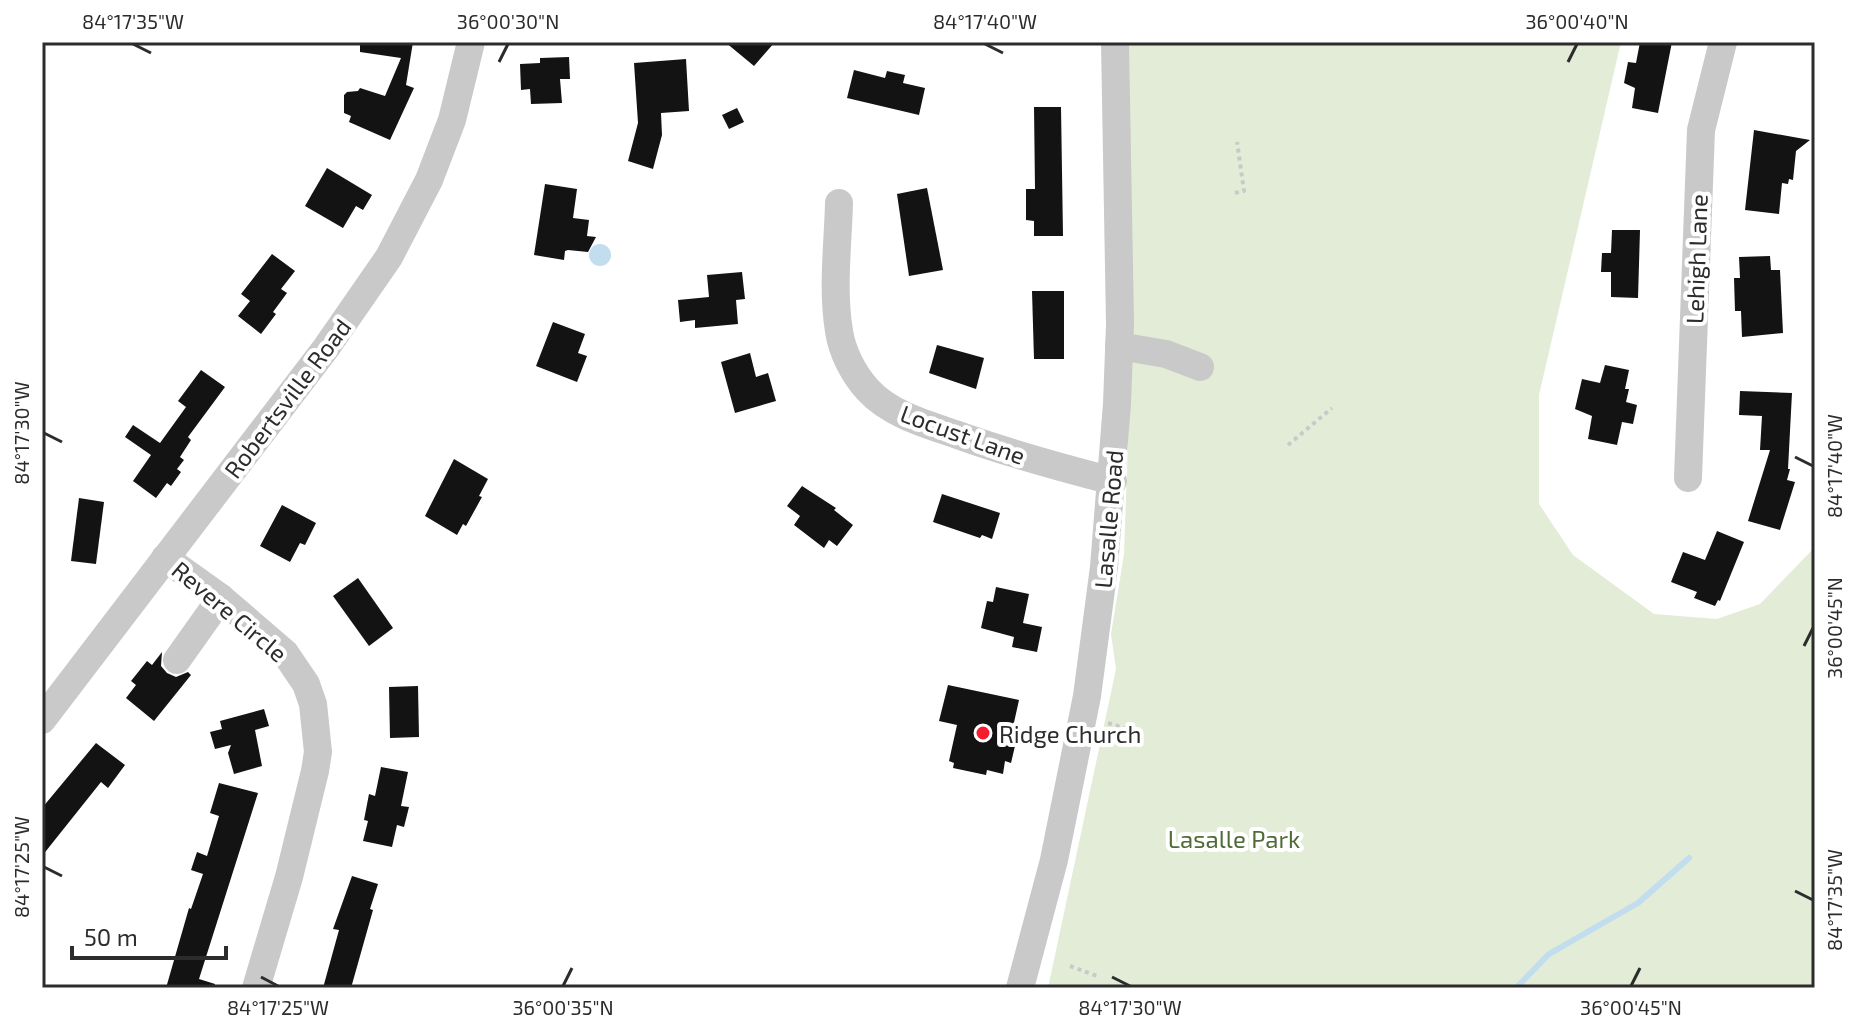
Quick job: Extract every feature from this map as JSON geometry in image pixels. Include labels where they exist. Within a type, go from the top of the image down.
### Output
[{"type":"street","name":"Robertsville Road","points":[[42,720],[334,337],[389,257],[429,180],[452,120],[471,42]]},
{"type":"street","name":"Lasalle Road","points":[[1020,988],[1054,860],[1087,696],[1113,481],[1119,346],[1115,42]]},
{"type":"street","name":"Lehigh Lane","points":[[1688,478],[1701,130],[1723,42]]},
{"type":"street","name":"Locust Lane","points":[[839,203],[836,283],[839,332],[849,363],[869,391],[898,412],[924,424],[1014,455],[1113,481]]},
{"type":"street","points":[[1119,346],[1166,354],[1200,367]]},
{"type":"street","name":"Revere Circle","points":[[165,558],[221,598],[285,653],[306,684],[313,704],[318,752],[289,877],[256,988]]},
{"type":"street","points":[[177,660],[221,598]]},
{"type":"path","points":[[1235,193],[1244,191],[1237,142]]},
{"type":"path","points":[[1288,445],[1332,408]]},
{"type":"path","points":[[1108,723],[1136,732]]},
{"type":"path","points":[[1070,966],[1097,976]]},
{"type":"green space","name":"Lasalle Park","points":[[1129,42],[1621,42],[1539,395],[1539,504],[1573,555],[1654,614],[1717,619],[1760,604],[1815,547],[1815,988],[1048,988],[1116,669],[1111,634],[1124,554],[1131,357]]},
{"type":"water","points":[[600,244],[608,247],[611,255],[608,263],[600,266],[592,263],[589,255],[592,247]]},
{"type":"building","points":[[360,42],[413,42],[406,85],[414,88],[390,140],[349,122],[351,116],[344,113],[344,95],[347,92],[360,88],[385,96],[401,58],[360,52]]},
{"type":"building","points":[[725,42],[775,42],[754,66]]},
{"type":"building","points":[[1640,42],[1672,42],[1658,113],[1632,108],[1635,88],[1624,83],[1628,62],[1636,63]]},
{"type":"building","points":[[569,57],[570,79],[560,79],[562,103],[531,104],[530,89],[521,90],[520,64],[540,63],[540,58]]},
{"type":"building","points":[[686,59],[689,111],[661,113],[662,135],[653,169],[628,161],[638,123],[634,63]]},
{"type":"building","points":[[854,70],[885,78],[887,71],[905,75],[903,83],[925,88],[919,115],[847,98]]},
{"type":"building","points":[[1034,107],[1061,107],[1063,236],[1034,236],[1034,221],[1026,220],[1026,189],[1035,189]]},
{"type":"building","points":[[737,108],[744,122],[729,129],[722,115]]},
{"type":"building","points":[[1754,130],[1810,140],[1796,151],[1793,180],[1789,179],[1788,184],[1782,183],[1779,214],[1745,210]]},
{"type":"building","points":[[327,168],[372,195],[363,210],[356,206],[343,228],[305,206]]},
{"type":"building","points":[[545,184],[577,189],[573,218],[589,220],[587,236],[596,237],[588,252],[565,251],[564,260],[534,255]]},
{"type":"building","points":[[927,188],[943,270],[909,276],[897,194]]},
{"type":"building","points":[[1612,230],[1640,230],[1638,298],[1611,297],[1611,272],[1601,272],[1602,253],[1611,253]]},
{"type":"building","points":[[272,254],[295,271],[281,289],[287,293],[261,334],[238,316],[250,301],[241,294]]},
{"type":"building","points":[[1770,256],[1771,270],[1780,270],[1783,333],[1742,337],[1741,311],[1735,311],[1734,278],[1740,278],[1739,257]]},
{"type":"building","points":[[742,272],[745,299],[736,300],[738,324],[695,328],[695,320],[680,322],[678,300],[709,297],[707,275]]},
{"type":"building","points":[[1032,291],[1064,291],[1064,359],[1034,359]]},
{"type":"building","points":[[553,322],[585,334],[578,353],[587,356],[577,382],[536,366]]},
{"type":"building","points":[[937,345],[984,358],[976,389],[929,373]]},
{"type":"building","points":[[750,353],[756,377],[768,373],[776,401],[735,413],[721,362]]},
{"type":"building","points":[[1605,365],[1629,370],[1626,402],[1637,405],[1633,424],[1622,422],[1617,445],[1588,439],[1592,416],[1575,409],[1582,379],[1600,383]]},
{"type":"building","points":[[201,370],[225,387],[188,437],[191,440],[180,457],[184,460],[177,469],[181,472],[171,486],[167,483],[156,498],[133,481],[151,455],[125,437],[133,425],[160,443],[186,407],[178,401]]},
{"type":"building","points":[[1740,391],[1792,393],[1787,480],[1795,482],[1780,530],[1748,521],[1770,450],[1760,450],[1762,416],[1739,415]]},
{"type":"building","points":[[454,459],[488,479],[466,526],[463,524],[457,535],[425,516]]},
{"type":"building","points":[[802,486],[836,508],[834,510],[853,525],[837,546],[829,540],[824,548],[794,525],[800,516],[787,506]]},
{"type":"building","points":[[942,494],[1000,513],[992,539],[933,522]]},
{"type":"building","points":[[79,498],[104,502],[96,564],[71,561]]},
{"type":"building","points":[[282,505],[316,523],[305,545],[300,543],[290,562],[260,546]]},
{"type":"building","points":[[1717,531],[1744,542],[1720,601],[1715,606],[1694,598],[1697,592],[1671,582],[1683,552],[1705,560]]},
{"type":"building","points":[[358,578],[393,628],[369,646],[333,596]]},
{"type":"building","points":[[996,587],[1029,594],[1023,623],[1042,627],[1037,652],[1012,647],[1014,637],[981,628],[987,601],[993,602]]},
{"type":"building","points":[[162,652],[161,666],[167,673],[176,677],[188,672],[191,675],[154,721],[126,698],[136,685],[131,681],[147,661],[152,665]]},
{"type":"building","points":[[948,685],[1019,700],[1009,745],[1015,746],[1011,763],[1005,761],[1003,774],[987,770],[986,775],[953,768],[954,763],[949,761],[957,725],[939,721]]},
{"type":"building","points":[[418,686],[419,737],[390,738],[389,687]]},
{"type":"building","points":[[264,709],[269,726],[255,730],[262,766],[234,774],[228,753],[231,745],[215,749],[210,732],[222,729],[220,721]]},
{"type":"building","points":[[96,743],[125,765],[108,788],[101,782],[42,856],[42,808]]},
{"type":"building","points":[[381,767],[408,772],[401,806],[409,807],[404,827],[397,825],[392,847],[363,841],[368,821],[364,820],[369,794],[375,796]]},
{"type":"building","points":[[219,783],[258,793],[199,979],[215,984],[214,988],[166,988],[189,908],[203,874],[191,870],[197,852],[207,856],[219,816],[210,813]]},
{"type":"building","points":[[352,876],[378,884],[370,909],[373,910],[351,988],[323,988],[339,930],[333,929]]},
{"type":"waterway","points":[[1516,988],[1549,954],[1638,903],[1689,858]]},
{"type":"place","name":"Ridge Church","points":[[983,733]]}]
